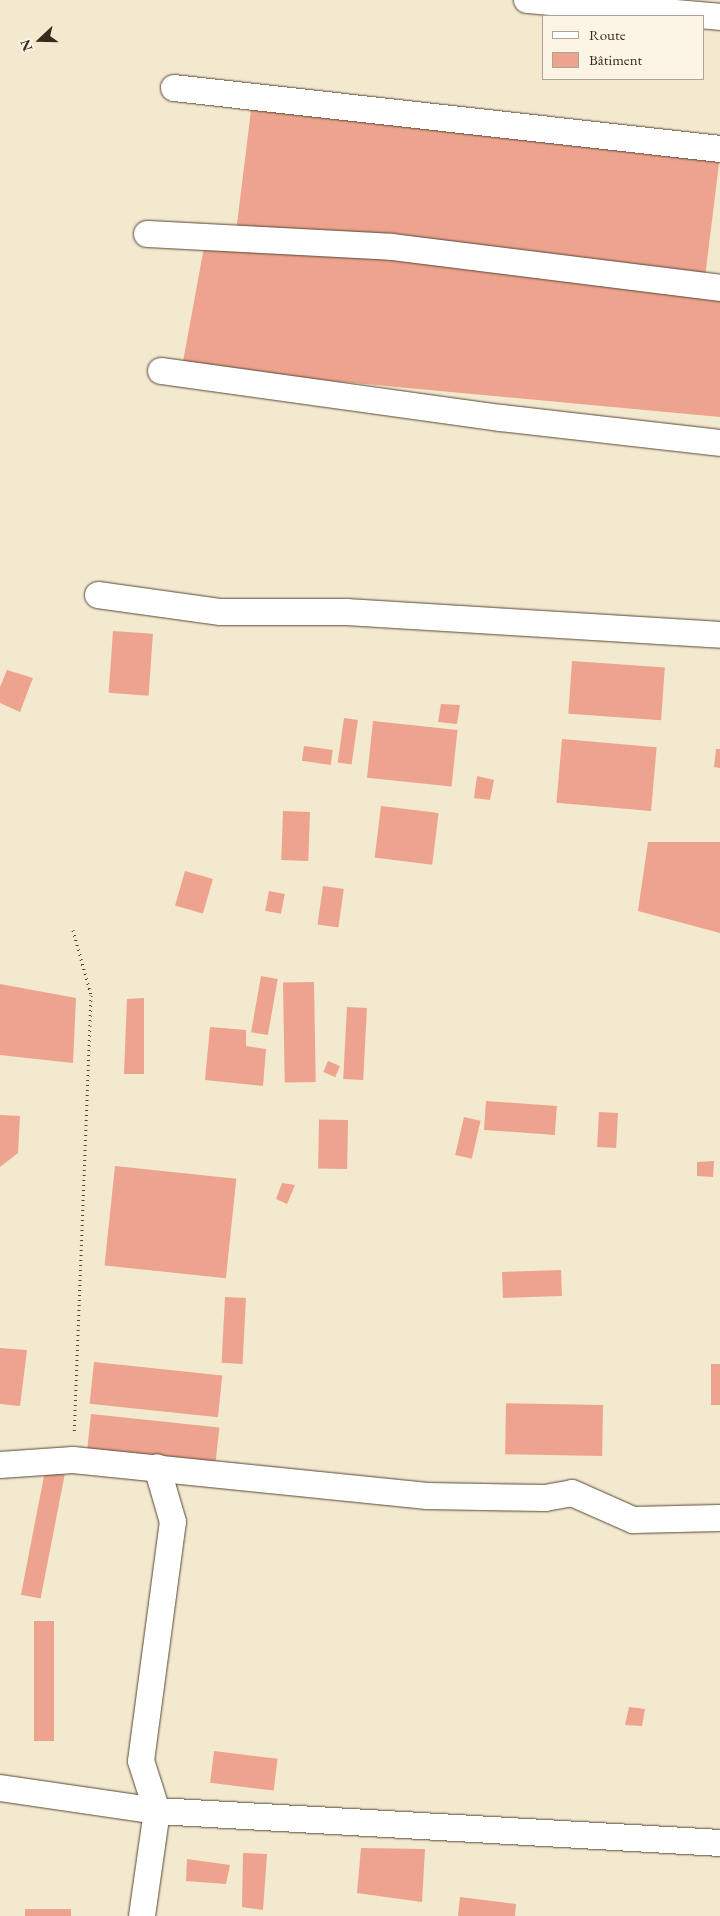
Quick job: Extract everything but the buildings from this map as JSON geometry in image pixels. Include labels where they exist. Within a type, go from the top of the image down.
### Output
[{"type":"street","points":[[527,0],[697,15]]},
{"type":"street","points":[[705,16],[720,17]]},
{"type":"street","points":[[174,88],[720,149]]},
{"type":"street","points":[[147,234],[392,247],[720,288]]},
{"type":"street","points":[[161,371],[501,418],[720,443]]},
{"type":"street","points":[[98,595],[220,612],[347,612],[720,635]]},
{"type":"street","points":[[0,1465],[73,1460],[427,1496],[545,1498],[572,1493],[633,1520],[720,1518]]},
{"type":"street","points":[[142,1916],[157,1811],[141,1761],[173,1522],[157,1468]]},
{"type":"street","points":[[0,1788],[157,1811],[720,1843]]},
{"type":"path","points":[[73,930],[90,995],[73,1460]]}]
